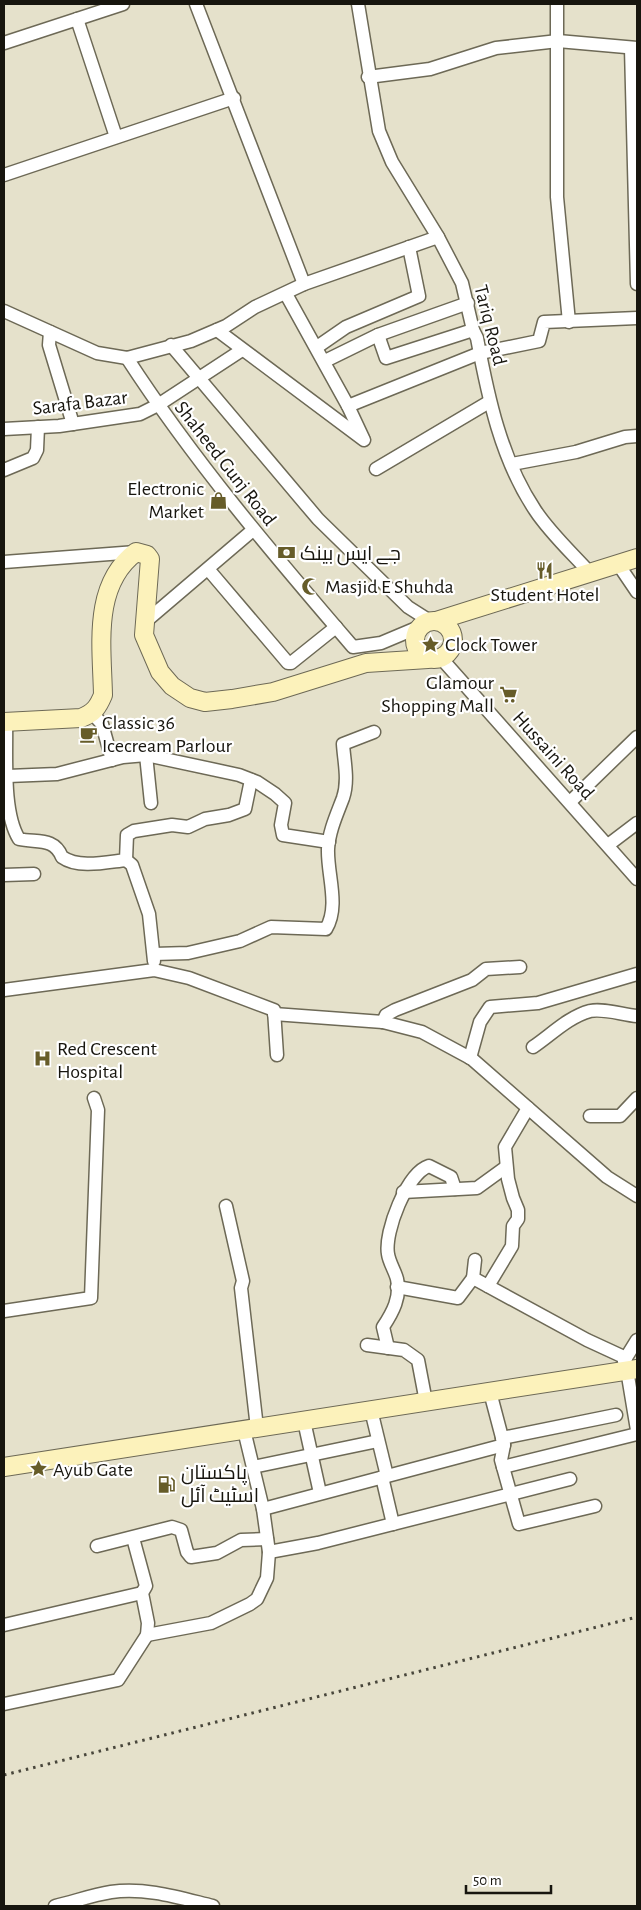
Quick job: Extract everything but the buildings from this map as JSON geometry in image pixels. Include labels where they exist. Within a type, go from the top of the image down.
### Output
[{"type":"street","points":[[4,43],[123,4]]},
{"type":"street","points":[[196,4],[234,98],[304,284]]},
{"type":"street","name":"Tariq Road","points":[[358,4],[368,77],[380,131],[392,162],[438,237],[462,283],[473,330],[477,338],[489,402],[512,464],[535,510],[590,573]]},
{"type":"street","points":[[557,4],[557,197],[569,322]]},
{"type":"street","points":[[77,19],[116,137]]},
{"type":"street","points":[[368,77],[430,69],[496,48],[558,41],[634,48],[637,284]]},
{"type":"street","points":[[4,175],[234,98]]},
{"type":"street","points":[[4,310],[97,353],[127,358],[191,341],[217,330],[255,307],[304,284],[438,237]]},
{"type":"street","points":[[317,347],[346,327],[418,296],[409,247]]},
{"type":"street","points":[[217,330],[364,440],[325,361],[286,294]]},
{"type":"street","points":[[325,361],[378,335],[468,303]]},
{"type":"street","points":[[348,406],[480,353],[539,341],[544,322],[637,318]]},
{"type":"street","points":[[378,335],[386,358],[473,330]]},
{"type":"street","points":[[50,332],[49,345],[73,424]]},
{"type":"street","points":[[4,562],[136,552],[147,555],[150,560],[144,635],[160,672],[172,686],[190,698],[205,702],[274,692],[366,664],[435,658],[450,650],[453,638],[448,627],[428,623],[408,607],[318,519],[171,345]]},
{"type":"street","name":"Sarafa Bazar","points":[[4,429],[73,424],[140,414],[158,406],[198,377],[242,350]]},
{"type":"street","name":"Shaheed Gunj Road","points":[[127,358],[158,406],[253,530],[366,664]]},
{"type":"street","points":[[376,469],[489,402]]},
{"type":"street","points":[[4,470],[33,458],[39,443],[38,427]]},
{"type":"street","points":[[512,464],[576,452],[625,437],[637,436]]},
{"type":"street","points":[[146,622],[253,530]]},
{"type":"street","points":[[136,552],[124,562],[116,573],[106,598],[102,618],[103,695],[92,714],[81,718],[5,722],[13,829],[19,838],[30,842],[49,842],[58,848],[62,857],[70,861],[90,863],[126,860],[132,865],[149,914],[154,970]]},
{"type":"street","points":[[353,647],[381,642],[428,623],[637,558]]},
{"type":"street","points":[[618,564],[637,592]]},
{"type":"street","points":[[208,569],[288,663],[291,663],[336,627]]},
{"type":"street","points":[[428,623],[414,639],[415,646],[418,651],[435,658]]},
{"type":"street","name":"Hussaini Road","points":[[435,658],[570,802],[637,879]]},
{"type":"street","points":[[92,714],[102,724],[112,760]]},
{"type":"street","points":[[154,954],[188,953],[240,941],[270,927],[326,928],[330,922],[333,907],[328,876],[329,842],[346,783],[343,744],[374,732]]},
{"type":"street","points":[[570,802],[637,737]]},
{"type":"street","points":[[8,776],[57,774],[130,756],[146,756],[239,775],[275,794],[285,803],[281,825],[283,835],[329,842]]},
{"type":"street","points":[[146,756],[151,803]]},
{"type":"street","points":[[126,860],[127,835],[134,831],[172,825],[188,827],[205,819],[229,815],[245,809],[251,780]]},
{"type":"street","points":[[608,845],[637,823]]},
{"type":"street","points":[[4,874],[34,874]]},
{"type":"street","points":[[383,1022],[386,1015],[395,1010],[472,980],[486,970],[520,967]]},
{"type":"street","points":[[4,990],[154,970],[188,978],[274,1010],[277,1055]]},
{"type":"street","points":[[470,1058],[480,1022],[490,1008],[538,1003],[637,974]]},
{"type":"street","points":[[533,1047],[564,1024],[590,1011],[637,1016]]},
{"type":"street","points":[[274,1014],[383,1022],[422,1032],[470,1058],[607,1177],[637,1196]]},
{"type":"street","points":[[4,1312],[91,1298],[98,1110],[94,1098]]},
{"type":"street","points":[[590,1116],[620,1116],[637,1098]]},
{"type":"street","points":[[488,1286],[512,1246],[513,1226],[518,1219],[518,1210],[513,1198],[506,1167],[505,1147],[528,1108]]},
{"type":"street","points":[[388,1348],[383,1327],[395,1308],[398,1286],[388,1254],[388,1245],[394,1217],[403,1192],[417,1174],[429,1166],[451,1177],[455,1189]]},
{"type":"street","points":[[403,1192],[477,1188],[506,1167]]},
{"type":"street","points":[[147,1635],[211,1623],[257,1599],[267,1578],[268,1546],[263,1509],[253,1467],[241,1288],[243,1281],[226,1206]]},
{"type":"street","points":[[398,1286],[458,1298],[473,1278],[475,1260]]},
{"type":"street","points":[[473,1278],[588,1340],[630,1366]]},
{"type":"street","points":[[503,1467],[637,1432],[630,1366],[637,1340]]},
{"type":"street","points":[[367,1345],[404,1350],[418,1360],[426,1402]]},
{"type":"street","points":[[4,1467],[490,1392],[630,1366]]},
{"type":"street","points":[[490,1392],[503,1442],[501,1460],[519,1524],[595,1506]]},
{"type":"street","points":[[371,1410],[393,1524]]},
{"type":"street","points":[[263,1509],[503,1442],[616,1415]]},
{"type":"street","points":[[304,1421],[320,1493]]},
{"type":"street","points":[[253,1467],[378,1441]]},
{"type":"street","points":[[97,1546],[172,1527],[178,1527],[182,1530],[187,1552],[191,1557],[217,1553],[241,1540],[268,1546],[318,1543],[570,1479]]},
{"type":"street","points":[[4,1704],[118,1680],[147,1635],[148,1623],[142,1593],[146,1586],[133,1538]]},
{"type":"street","points":[[4,1624],[142,1593]]},
{"type":"street","points":[[55,1906],[71,1904],[111,1892],[139,1891],[173,1896],[213,1906]]},
{"type":"railway","points":[[4,1775],[637,1617]]},
{"type":"place","name":"Electronic Market","points":[[218,500]]},
{"type":"place","name":"جے ایس بینک","points":[[286,553]]},
{"type":"place","name":"Student Hotel","points":[[545,570]]},
{"type":"place","name":"Masjid E Shuhda","points":[[311,586]]},
{"type":"place","name":"Clock Tower","points":[[431,644]]},
{"type":"place","name":"Glamour Shopping Mall","points":[[508,694]]},
{"type":"place","name":"Classic 36 Icecream Parlour","points":[[88,734]]},
{"type":"place","name":"Red Crescent Hospital","points":[[43,1059]]},
{"type":"place","name":"Ayub Gate","points":[[39,1469]]},
{"type":"place","name":"پاکستان اسٹیٹ آئل","points":[[167,1484]]}]
